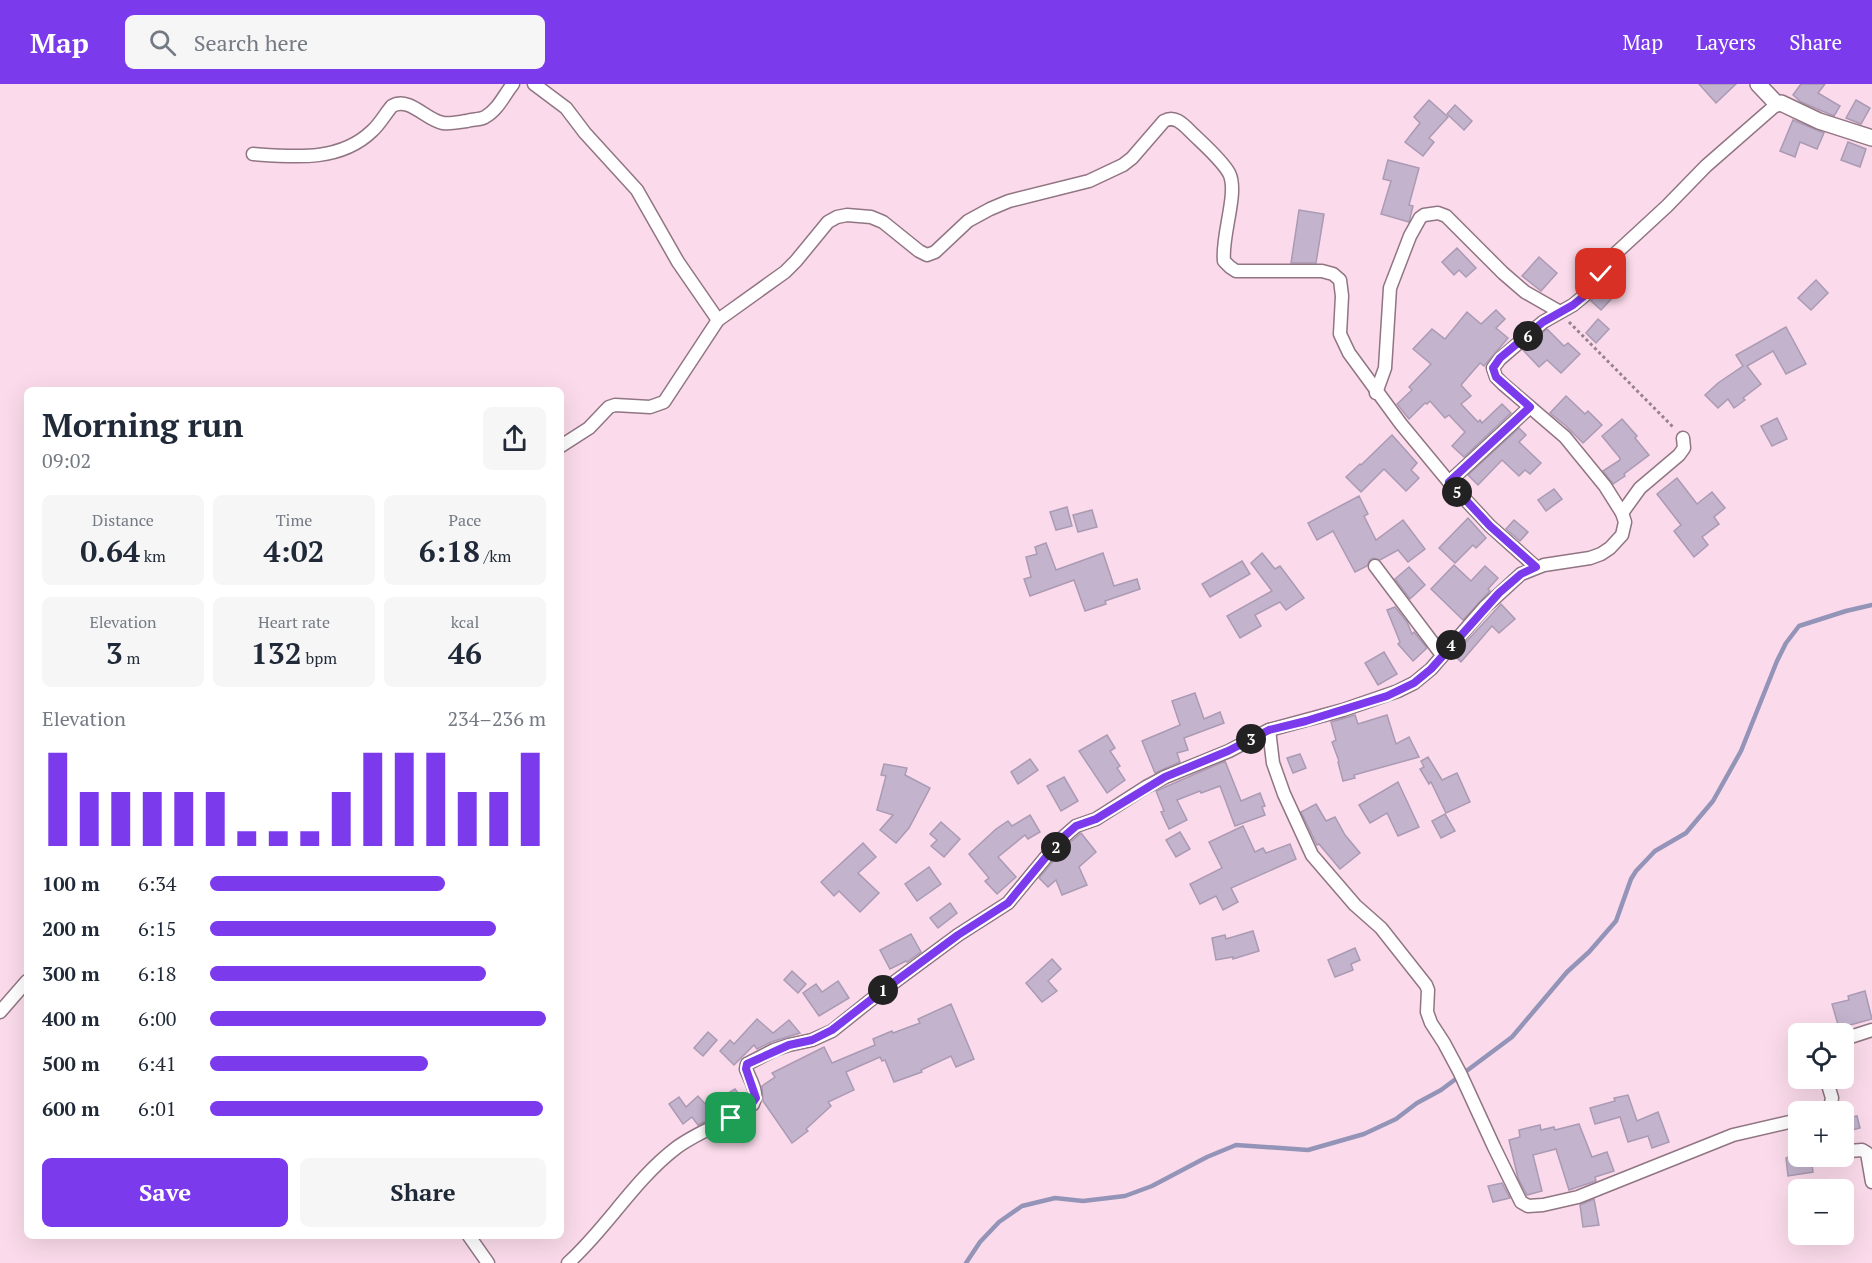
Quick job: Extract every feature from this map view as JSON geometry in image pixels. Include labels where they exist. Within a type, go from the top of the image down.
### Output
[{"type":"street","points":[[253,154],[318,156],[349,148],[371,133],[392,105],[403,102],[427,117],[443,123],[479,119],[486,117],[494,110],[513,84]]},
{"type":"street","points":[[534,84],[566,108],[585,133],[637,190],[668,245],[718,320]]},
{"type":"street","points":[[1758,84],[1777,104]]},
{"type":"street","points":[[568,1263],[590,1242],[662,1160],[676,1148],[753,1104],[756,1098],[746,1069],[747,1064],[789,1045],[812,1040],[832,1030],[958,935],[1008,903],[1060,840],[1076,826],[1096,819],[1165,777],[1228,751],[1269,730],[1342,710],[1398,691],[1414,683],[1431,669],[1485,608],[1528,570],[1574,562],[1601,554],[1610,548],[1622,535],[1625,522],[1622,513],[1594,471],[1575,448],[1496,377],[1493,368],[1500,358],[1543,322],[1584,296],[1615,254],[1706,166],[1777,104],[1781,103],[1819,121],[1872,138]]},
{"type":"street","points":[[564,444],[588,428],[609,407],[615,405],[650,407],[664,402],[718,320],[785,272],[820,231],[837,217],[847,215],[871,217],[883,222],[927,255],[935,252],[968,221],[990,209],[1009,201],[1089,181],[1116,169],[1132,158],[1168,118],[1175,119],[1182,124],[1228,172],[1232,182],[1233,192],[1225,234],[1224,261],[1236,271],[1322,271],[1340,280],[1342,296],[1340,334],[1349,353],[1376,393],[1449,482],[1490,526],[1536,567]]},
{"type":"street","points":[[1376,393],[1385,368],[1389,288],[1410,236],[1424,214],[1438,213],[1446,216],[1525,292],[1560,312]]},
{"type":"street","points":[[1449,482],[1530,407]]},
{"type":"street","points":[[1622,513],[1640,488],[1680,455],[1684,448],[1683,438]]},
{"type":"street","points":[[1375,566],[1442,655]]},
{"type":"street","points":[[1269,730],[1273,763],[1312,855],[1355,905],[1381,928],[1426,985],[1428,990],[1427,1012],[1431,1023],[1460,1073],[1521,1202],[1528,1206],[1543,1205],[1578,1197],[1733,1135],[1788,1122]]},
{"type":"street","points":[[0,1012],[24,984]]},
{"type":"street","points":[[1854,1036],[1872,1030]]},
{"type":"street","points":[[1854,1151],[1862,1150],[1867,1153],[1872,1182]]},
{"type":"street","points":[[471,1239],[488,1263]]},
{"type":"path","points":[[1560,312],[1683,438]]},
{"type":"building","points":[[1699,84],[1736,84],[1716,103]]},
{"type":"building","points":[[1801,84],[1825,84],[1818,93],[1840,106],[1834,116],[1801,102],[1793,95]]},
{"type":"building","points":[[1429,100],[1448,117],[1429,138],[1434,142],[1423,156],[1405,142],[1420,123],[1414,117]]},
{"type":"building","points":[[1856,100],[1870,108],[1861,124],[1846,118]]},
{"type":"building","points":[[1455,105],[1472,121],[1464,130],[1447,114]]},
{"type":"building","points":[[1793,120],[1824,133],[1817,149],[1800,142],[1795,157],[1780,151]]},
{"type":"building","points":[[1848,142],[1866,149],[1860,167],[1841,160]]},
{"type":"building","points":[[1388,160],[1419,168],[1409,205],[1413,206],[1409,222],[1381,214],[1391,181],[1383,179]]},
{"type":"building","points":[[1299,210],[1324,214],[1316,263],[1291,263]]},
{"type":"building","points":[[1457,248],[1476,268],[1466,277],[1459,270],[1454,275],[1442,262]]},
{"type":"building","points":[[1539,257],[1557,273],[1541,291],[1522,276]]},
{"type":"building","points":[[1816,280],[1828,293],[1811,310],[1798,298]]},
{"type":"building","points":[[1604,285],[1615,295],[1601,310],[1591,301]]},
{"type":"building","points":[[1496,310],[1505,319],[1496,328],[1508,338],[1484,366],[1480,363],[1461,385],[1471,396],[1461,404],[1478,422],[1480,420],[1482,423],[1502,404],[1511,413],[1464,457],[1452,446],[1465,432],[1449,415],[1445,418],[1430,401],[1409,419],[1397,404],[1412,390],[1409,387],[1431,364],[1413,349],[1432,329],[1445,339],[1467,312],[1481,324]]},
{"type":"building","points":[[1598,319],[1609,329],[1596,343],[1586,333]]},
{"type":"building","points":[[1786,327],[1806,364],[1786,374],[1773,351],[1747,366],[1761,384],[1734,408],[1728,399],[1718,408],[1705,395],[1743,366],[1736,355]]},
{"type":"building","points":[[1547,329],[1564,346],[1568,343],[1580,354],[1561,373],[1547,360],[1539,367],[1523,350]]},
{"type":"building","points":[[1566,396],[1585,414],[1588,411],[1602,425],[1583,443],[1550,413]]},
{"type":"building","points":[[1777,418],[1787,439],[1772,446],[1761,426]]},
{"type":"building","points":[[1622,419],[1637,436],[1635,438],[1649,455],[1613,484],[1603,471],[1620,458],[1602,436]]},
{"type":"building","points":[[1519,428],[1526,435],[1519,442],[1541,463],[1530,474],[1525,470],[1519,476],[1502,460],[1478,485],[1468,475]]},
{"type":"building","points":[[1392,435],[1417,463],[1411,470],[1419,478],[1406,491],[1384,469],[1361,492],[1346,477]]},
{"type":"building","points":[[1677,478],[1697,504],[1712,492],[1725,508],[1714,517],[1719,524],[1702,537],[1708,545],[1694,557],[1674,531],[1681,525],[1657,494]]},
{"type":"building","points":[[1554,489],[1562,499],[1546,511],[1538,500]]},
{"type":"building","points":[[1359,496],[1368,514],[1364,516],[1376,540],[1403,520],[1425,549],[1408,562],[1398,550],[1380,560],[1373,558],[1367,566],[1355,572],[1333,531],[1317,540],[1308,523]]},
{"type":"building","points":[[1067,507],[1072,526],[1056,530],[1050,512]]},
{"type":"building","points":[[1092,510],[1097,527],[1078,532],[1073,515]]},
{"type":"building","points":[[1468,518],[1486,538],[1476,548],[1473,545],[1455,563],[1439,548]]},
{"type":"building","points":[[1514,520],[1528,532],[1520,541],[1506,529]]},
{"type":"building","points":[[1046,543],[1056,570],[1103,553],[1114,586],[1137,579],[1140,589],[1105,601],[1106,604],[1085,611],[1074,580],[1030,596],[1024,579],[1031,577],[1026,557],[1037,554],[1035,547]]},
{"type":"building","points":[[1262,553],[1275,569],[1280,566],[1304,598],[1286,610],[1280,602],[1255,615],[1261,626],[1240,638],[1227,616],[1272,591],[1251,563]]},
{"type":"building","points":[[1242,561],[1250,574],[1210,597],[1202,584]]},
{"type":"building","points":[[1454,565],[1471,581],[1485,566],[1498,578],[1488,589],[1490,591],[1463,620],[1431,589]]},
{"type":"building","points":[[1409,567],[1425,585],[1410,599],[1395,579]]},
{"type":"building","points":[[1501,604],[1515,619],[1499,633],[1492,626],[1461,662],[1454,655]]},
{"type":"building","points":[[1395,607],[1407,622],[1412,634],[1414,632],[1427,648],[1413,661],[1398,644],[1400,642],[1387,610]]},
{"type":"building","points":[[1384,652],[1397,674],[1378,685],[1365,663]]},
{"type":"building","points":[[1195,693],[1204,719],[1220,712],[1224,723],[1184,738],[1188,750],[1177,753],[1180,762],[1155,773],[1142,741],[1180,725],[1172,701]]},
{"type":"building","points":[[1355,715],[1358,724],[1387,715],[1396,744],[1409,737],[1419,757],[1354,775],[1355,778],[1343,781],[1332,742],[1336,740],[1331,722]]},
{"type":"building","points":[[1107,735],[1115,748],[1110,751],[1120,766],[1117,768],[1125,780],[1107,793],[1079,751]]},
{"type":"building","points":[[1300,754],[1306,768],[1293,773],[1287,758]]},
{"type":"building","points":[[1428,757],[1442,780],[1457,773],[1470,802],[1446,813],[1431,782],[1429,784],[1420,769],[1424,767],[1421,761]]},
{"type":"building","points":[[1030,759],[1038,770],[1018,784],[1011,772]]},
{"type":"building","points":[[1225,761],[1241,801],[1260,793],[1265,806],[1262,807],[1265,815],[1235,826],[1220,786],[1177,800],[1187,820],[1169,829],[1161,812],[1164,811],[1156,791]]},
{"type":"building","points":[[884,764],[907,768],[905,775],[930,788],[909,828],[896,843],[880,830],[893,815],[877,810],[886,776],[881,775]]},
{"type":"building","points":[[1064,777],[1078,801],[1061,811],[1047,786]]},
{"type":"building","points":[[1398,782],[1419,827],[1398,836],[1387,813],[1370,823],[1359,805]]},
{"type":"building","points":[[1316,804],[1326,821],[1335,817],[1345,835],[1360,853],[1340,869],[1319,844],[1317,845],[1301,812]]},
{"type":"building","points":[[1445,814],[1455,831],[1441,838],[1432,821]]},
{"type":"building","points":[[1030,815],[1040,832],[1028,839],[1025,835],[998,857],[1016,877],[997,894],[985,881],[989,878],[969,854],[1008,821],[1012,826]]},
{"type":"building","points":[[941,822],[960,839],[944,857],[931,846],[937,840],[930,834]]},
{"type":"building","points":[[1243,826],[1255,852],[1263,848],[1266,853],[1290,844],[1296,859],[1231,888],[1238,902],[1223,910],[1216,896],[1200,904],[1190,884],[1222,868],[1209,842]]},
{"type":"building","points":[[1180,832],[1190,849],[1176,857],[1166,840]]},
{"type":"building","points":[[1081,833],[1096,852],[1079,867],[1087,885],[1062,895],[1056,880],[1048,887],[1039,878],[1067,845]]},
{"type":"building","points":[[863,843],[876,857],[858,873],[879,893],[860,912],[839,891],[834,896],[821,882]]},
{"type":"building","points":[[929,867],[941,884],[917,901],[905,884]]},
{"type":"building","points":[[950,903],[957,913],[938,928],[930,918]]},
{"type":"building","points":[[1253,931],[1259,951],[1233,959],[1233,957],[1216,960],[1212,938],[1225,935],[1226,939]]},
{"type":"building","points":[[911,934],[921,952],[907,962],[890,969],[880,950]]},
{"type":"building","points":[[1355,948],[1360,960],[1351,964],[1353,970],[1335,977],[1328,960]]},
{"type":"building","points":[[1052,959],[1061,969],[1048,981],[1057,991],[1042,1002],[1026,983]]},
{"type":"building","points":[[792,971],[806,984],[798,993],[784,980]]},
{"type":"building","points":[[838,981],[849,998],[819,1016],[803,993],[816,984],[822,992]]},
{"type":"building","points":[[1865,991],[1872,1019],[1854,1024],[1838,1023],[1832,1004],[1849,1000],[1848,996]]},
{"type":"building","points":[[951,1004],[974,1059],[956,1067],[951,1056],[921,1070],[922,1072],[894,1082],[885,1060],[882,1061],[880,1057],[846,1072],[854,1090],[828,1102],[831,1106],[806,1129],[808,1131],[792,1143],[763,1101],[762,1086],[775,1077],[772,1073],[824,1047],[832,1063],[875,1045],[873,1039],[920,1023],[918,1019]]},
{"type":"building","points":[[757,1019],[773,1033],[789,1020],[800,1033],[757,1049],[754,1045],[734,1065],[720,1051],[730,1040],[734,1044]]},
{"type":"building","points":[[708,1032],[717,1040],[703,1056],[694,1048]]},
{"type":"building","points":[[735,1089],[740,1096],[735,1100],[737,1103],[723,1113],[698,1125],[692,1117],[683,1124],[669,1104],[679,1097],[686,1107],[698,1096],[707,1106]]},
{"type":"building","points":[[1628,1095],[1637,1121],[1658,1112],[1669,1142],[1652,1148],[1648,1136],[1628,1142],[1620,1117],[1595,1124],[1590,1108]]},
{"type":"building","points":[[1857,1116],[1860,1128],[1854,1130],[1854,1117]]},
{"type":"building","points":[[1579,1124],[1592,1157],[1607,1152],[1614,1171],[1595,1177],[1596,1181],[1569,1190],[1556,1149],[1533,1155],[1542,1191],[1527,1195],[1518,1178],[1509,1140],[1520,1137],[1519,1130],[1540,1125],[1541,1130],[1554,1127],[1555,1130]]},
{"type":"building","points":[[1788,1157],[1788,1167],[1812,1167],[1813,1172],[1788,1176],[1786,1158]]},
{"type":"building","points":[[1502,1183],[1510,1198],[1493,1202],[1488,1186]]},
{"type":"building","points":[[1594,1199],[1599,1225],[1583,1227],[1580,1205]]},
{"type":"waterway","points":[[966,1263],[980,1242],[999,1222],[1022,1206],[1055,1198],[1083,1201],[1125,1196],[1152,1186],[1207,1157],[1236,1145],[1308,1150],[1364,1134],[1396,1119],[1417,1103],[1441,1090],[1512,1037],[1567,972],[1589,952],[1616,921],[1636,871],[1655,851],[1686,833],[1713,801],[1741,751],[1777,661],[1786,643],[1799,626],[1872,605]]},
{"type":"route","points":[[731,1118],[753,1104],[756,1098],[746,1069],[747,1064],[774,1050],[812,1040],[832,1030],[958,935],[1008,903],[1060,840],[1076,826],[1096,819],[1165,777],[1228,751],[1269,730],[1306,721],[1398,691],[1414,683],[1431,669],[1499,593],[1521,574],[1536,567],[1490,526],[1449,482],[1530,407],[1496,377],[1493,368],[1500,358],[1543,322],[1584,296],[1601,274]]}]
